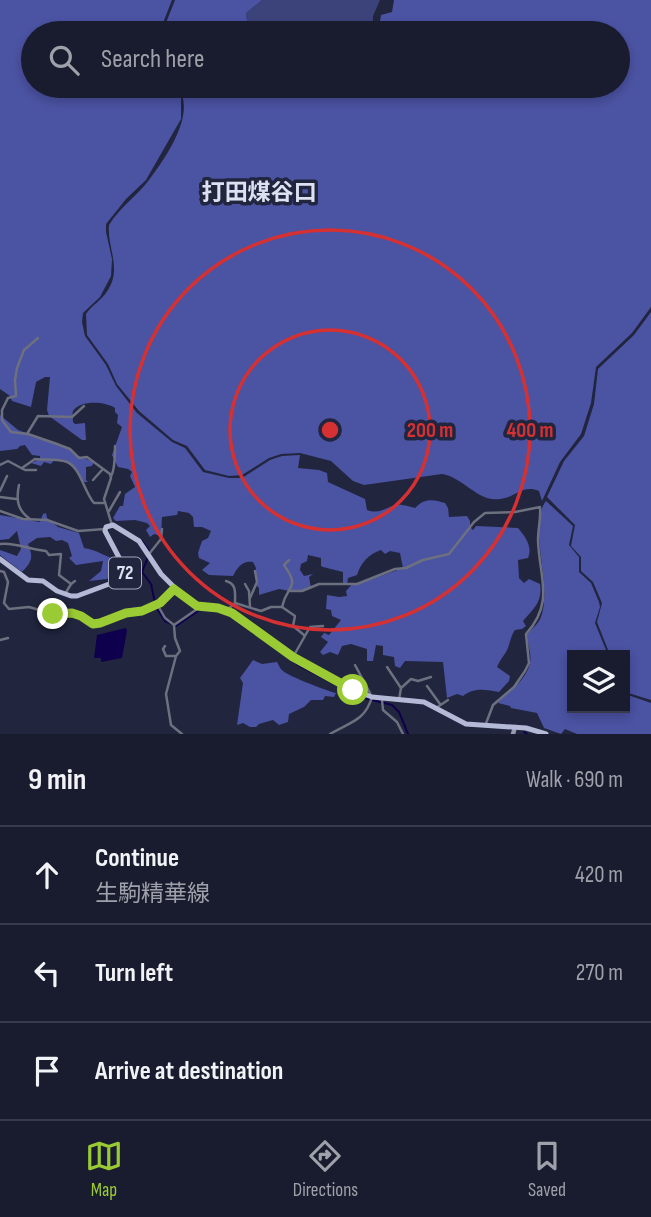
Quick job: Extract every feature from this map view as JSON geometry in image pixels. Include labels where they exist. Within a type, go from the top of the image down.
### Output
[{"type":"main road","name":"72","points":[[65,594],[77,596],[124,577],[124,567],[105,529],[112,525],[139,541],[160,574],[192,604],[227,610],[321,674],[371,697],[424,702],[438,706],[457,721],[515,727],[546,734]]},
{"type":"main road","points":[[0,559],[28,580],[43,581],[65,594]]},
{"type":"street","points":[[38,338],[24,350],[15,376],[16,396],[8,398],[1,417],[5,426],[11,432],[26,434],[70,449],[79,458],[87,457],[111,476]]},
{"type":"street","points":[[26,434],[38,416],[72,417],[85,406]]},
{"type":"street","points":[[112,525],[104,495],[115,468],[115,446]]},
{"type":"street","points":[[22,468],[34,459],[67,462],[74,467],[94,503],[105,503]]},
{"type":"street","points":[[0,465],[9,461],[22,468],[36,470]]},
{"type":"street","points":[[93,480],[102,470]]},
{"type":"street","points":[[0,491],[2,480],[7,476]]},
{"type":"street","points":[[19,485],[16,499],[20,509],[30,519]]},
{"type":"street","points":[[109,512],[120,492]]},
{"type":"street","points":[[0,497],[16,499]]},
{"type":"street","points":[[290,591],[319,584],[357,584],[449,554],[474,522],[485,513],[515,512],[540,507],[538,541],[543,596],[540,616],[526,634],[529,663],[514,687],[493,705],[485,726]]},
{"type":"street","points":[[0,511],[30,519],[47,520],[78,531],[105,529]]},
{"type":"street","points":[[149,554],[161,539],[162,529]]},
{"type":"street","points":[[0,544],[46,551],[49,555],[61,554],[59,575],[71,583]]},
{"type":"street","points":[[282,607],[293,578],[284,565],[289,560]]},
{"type":"street","points":[[0,571],[4,572],[8,580],[4,603],[9,608],[29,607],[53,614],[72,613],[93,624],[126,613],[138,612],[156,604],[174,589]]},
{"type":"street","points":[[250,598],[257,582],[255,571]]},
{"type":"street","points":[[65,594],[75,581]]},
{"type":"street","points":[[226,581],[231,582],[235,588],[235,603],[227,610]]},
{"type":"street","points":[[245,583],[250,607]]},
{"type":"street","points":[[235,603],[261,611],[282,607],[295,616],[293,626],[304,635]]},
{"type":"street","points":[[156,604],[164,618],[174,625]]},
{"type":"street","points":[[174,625],[201,607]]},
{"type":"street","points":[[174,625],[175,638],[180,649],[166,698],[171,725],[182,734]]},
{"type":"street","points":[[293,657],[310,627],[323,626]]},
{"type":"street","points":[[0,640],[8,638]]},
{"type":"street","points":[[165,646],[163,649],[166,656],[176,656]]},
{"type":"street","points":[[330,734],[360,718],[369,708],[370,693],[355,665]]},
{"type":"street","points":[[387,667],[401,688]]},
{"type":"street","points":[[399,700],[401,688],[411,679],[418,681],[431,677]]},
{"type":"street","points":[[426,686],[438,706],[448,700]]},
{"type":"street","points":[[383,699],[383,710],[397,722],[403,734]]},
{"type":"street","points":[[513,734],[515,727]]},
{"type":"shaded area","points":[[0,0],[172,0],[164,21],[21,21],[21,98],[181,98],[181,119],[146,180],[106,224],[112,259],[111,276],[100,297],[83,313],[85,336],[106,365],[116,386],[137,413],[172,442],[185,448],[203,472],[242,478],[270,460],[300,455],[298,468],[327,473],[328,482],[365,499],[367,510],[379,511],[399,505],[415,508],[422,502],[433,500],[445,503],[449,517],[467,516],[473,530],[476,526],[518,528],[526,538],[530,550],[528,558],[518,560],[519,578],[524,583],[529,579],[540,584],[541,590],[536,605],[523,621],[526,626],[515,630],[497,667],[510,676],[509,681],[499,692],[476,690],[463,696],[457,694],[447,698],[443,662],[405,661],[400,668],[395,666],[394,657],[383,655],[383,646],[376,645],[373,661],[367,661],[367,649],[351,644],[342,646],[338,655],[330,652],[323,655],[320,652],[328,642],[321,637],[324,633],[329,635],[341,620],[332,616],[331,610],[326,609],[327,595],[347,596],[346,591],[353,583],[361,583],[403,568],[400,553],[390,551],[385,554],[381,550],[373,554],[363,562],[357,575],[348,578],[347,584],[343,584],[343,572],[323,567],[321,558],[308,555],[300,570],[304,576],[313,574],[309,577],[311,588],[295,592],[279,589],[259,595],[253,562],[243,563],[233,576],[209,575],[202,570],[210,563],[199,558],[198,553],[202,541],[208,538],[211,531],[194,527],[193,517],[189,513],[178,511],[177,515],[162,517],[161,536],[154,534],[150,537],[146,530],[150,526],[147,523],[135,520],[116,521],[113,518],[120,506],[123,506],[125,494],[135,487],[130,476],[132,472],[118,467],[112,455],[122,427],[117,423],[115,408],[93,403],[76,407],[73,422],[85,423],[86,440],[82,440],[49,416],[47,410],[50,377],[36,382],[31,407],[12,401],[10,396],[0,389]]},
{"type":"shaded area","points":[[175,0],[262,0],[246,13],[247,21],[167,21]]},
{"type":"shaded area","points":[[262,0],[380,0],[373,21],[247,21],[246,13]]},
{"type":"shaded area","points":[[394,0],[651,0],[651,307],[632,333],[596,367],[591,403],[581,434],[560,462],[542,501],[539,491],[532,489],[506,498],[492,499],[442,474],[364,485],[353,481],[331,461],[300,453],[269,458],[242,475],[229,476],[205,470],[187,446],[173,440],[139,411],[117,384],[108,364],[87,335],[86,314],[106,294],[114,274],[109,225],[149,180],[171,147],[182,121],[183,98],[630,98],[630,21],[380,21],[381,15],[392,12]]},
{"type":"shaded area","points":[[651,312],[651,700],[630,694],[630,650],[608,650],[597,622],[602,603],[593,582],[581,571],[581,557],[571,546],[575,525],[547,497],[564,461],[584,436],[594,404],[598,369],[634,335]]},
{"type":"shaded area","points":[[0,415],[18,430],[70,449],[76,455],[94,462],[92,466],[86,467],[88,482],[84,482],[75,469],[64,462],[54,460],[51,464],[44,462],[41,466],[31,463],[40,459],[40,456],[32,455],[25,445],[0,451]]},
{"type":"shaded area","points":[[546,501],[573,526],[569,545],[579,557],[579,572],[591,583],[599,602],[595,623],[606,650],[567,650],[567,713],[630,713],[630,696],[651,703],[651,734],[577,734],[565,729],[561,734],[544,728],[537,713],[498,703],[528,669],[530,656],[527,634],[541,617],[544,604],[539,540],[541,512]]},
{"type":"shaded area","points":[[46,513],[47,518],[58,527],[79,533],[84,548],[115,559],[115,573],[107,579],[89,581],[101,571],[103,561],[76,565],[69,558],[72,556],[68,543],[50,537],[37,538],[28,544],[31,558],[22,572],[0,555],[0,550],[17,556],[21,549],[17,531],[9,539],[0,540],[0,515],[40,522]]},
{"type":"shaded area","points":[[126,628],[122,658],[101,662],[101,658],[94,658],[97,635]]},
{"type":"shaded area","points":[[253,660],[262,664],[277,662],[286,673],[336,693],[334,697],[325,696],[323,700],[311,700],[304,707],[289,714],[288,722],[279,725],[273,720],[256,727],[243,723],[237,725],[243,683],[240,678]]},
{"type":"waterway","points":[[142,541],[149,551]]},
{"type":"waterway","points":[[148,557],[142,572],[151,584],[155,603]]},
{"type":"waterway","points":[[156,607],[165,621],[176,626],[201,609],[219,611]]},
{"type":"waterway","points":[[274,647],[298,665]]},
{"type":"waterway","points":[[300,666],[360,697],[392,705],[399,712],[408,734]]},
{"type":"district","name":"打田煤谷口","points":[[259,193]]},
{"type":"route","points":[[53,614],[72,613],[93,624],[100,623],[160,603],[174,589],[197,606],[227,610],[293,657],[353,690]]}]
